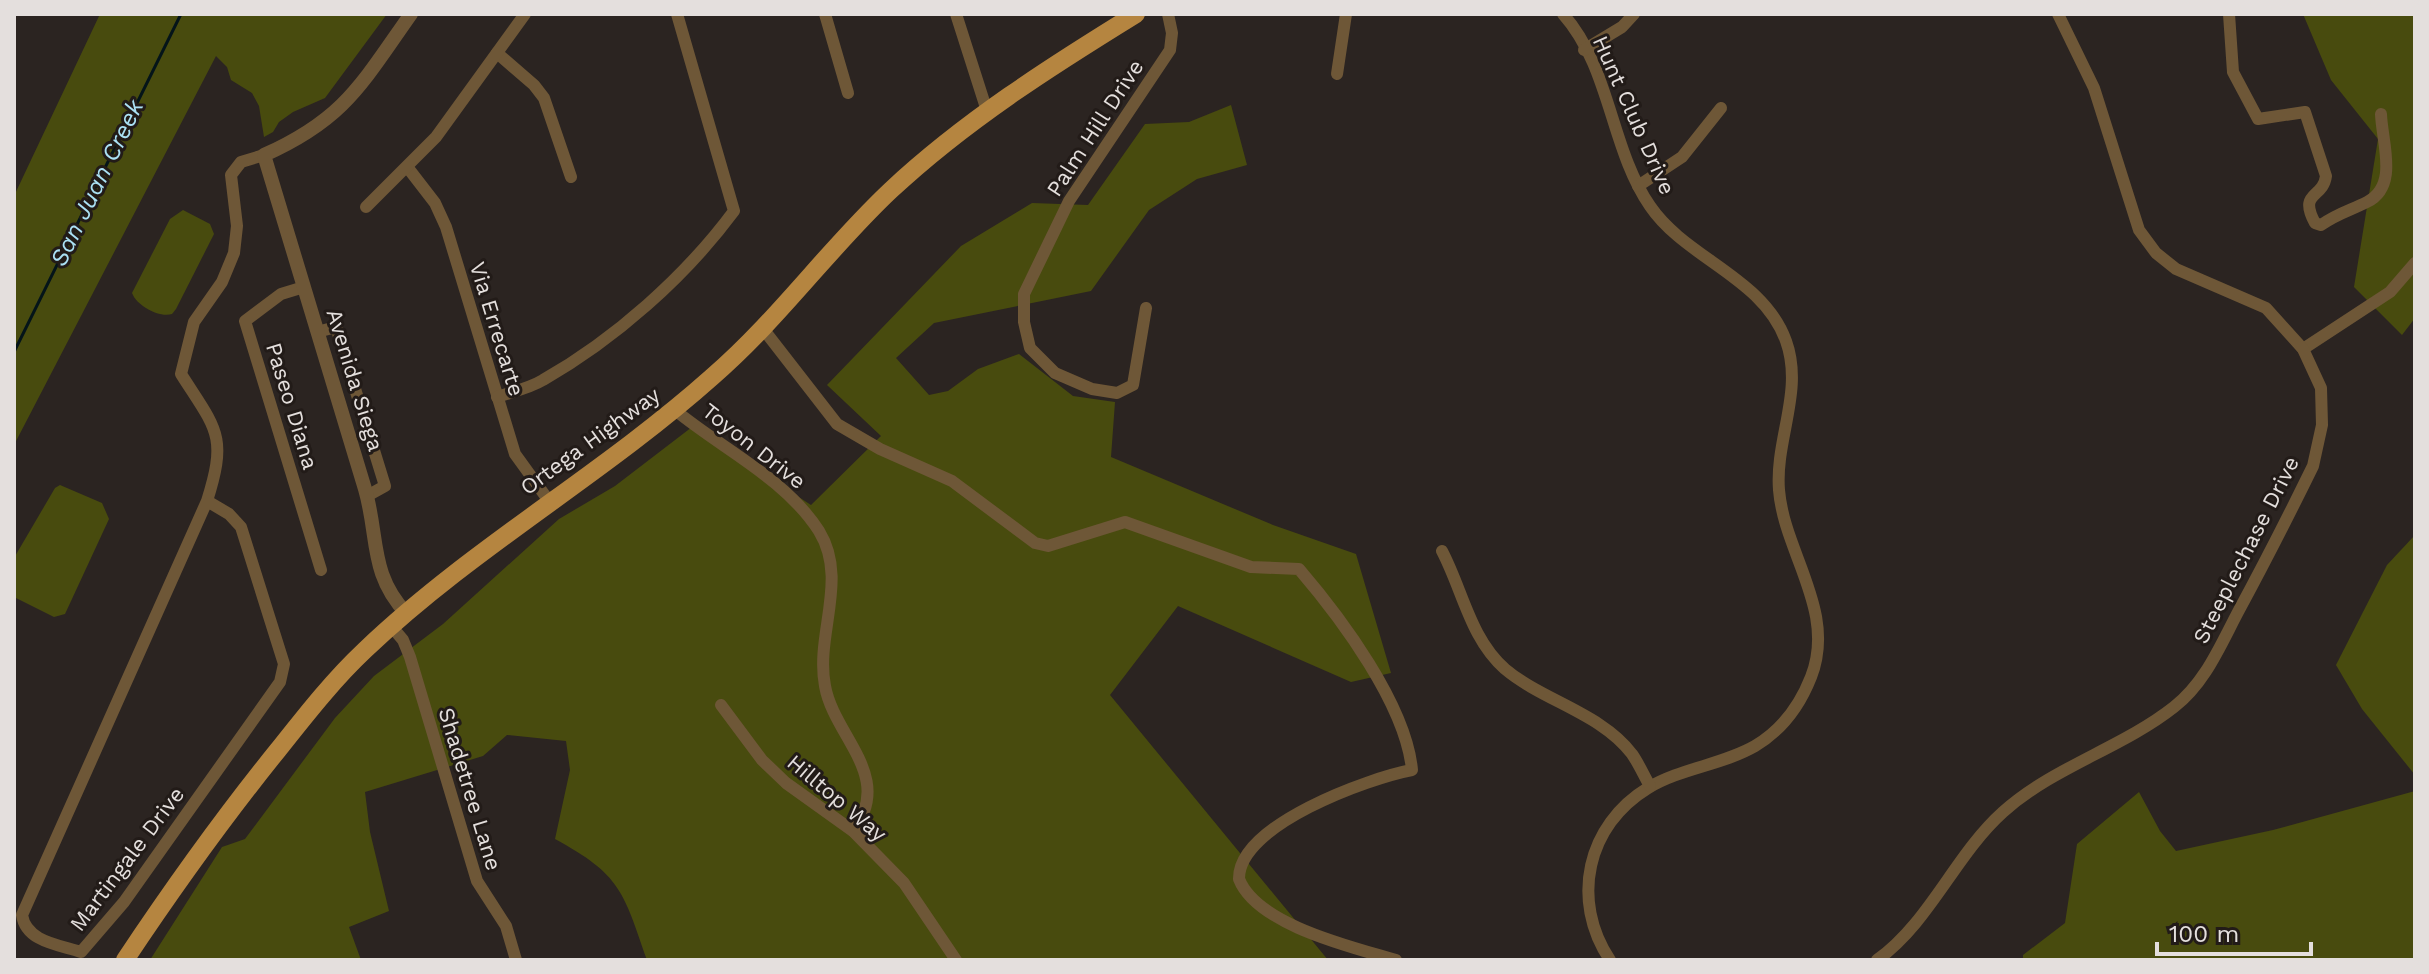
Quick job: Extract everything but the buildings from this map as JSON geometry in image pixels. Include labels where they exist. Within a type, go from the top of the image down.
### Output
[{"type":"main road","name":"Ortega Highway","points":[[125,960],[202,848],[258,775],[325,692],[392,627],[549,501],[675,410],[764,330],[890,192],[987,111],[1136,14]]},
{"type":"street","points":[[264,155],[327,121],[351,99],[411,14]]},
{"type":"street","points":[[366,207],[436,137],[525,14]]},
{"type":"street","points":[[497,397],[541,382],[639,311],[719,232],[734,211],[677,14]]},
{"type":"street","points":[[825,14],[848,93]]},
{"type":"street","points":[[956,14],[987,111]]},
{"type":"street","name":"Palm Hill Drive","points":[[1146,308],[1133,385],[1117,393],[1092,389],[1055,373],[1030,348],[1023,312],[1024,294],[1069,201],[1170,50],[1172,33],[1168,14]]},
{"type":"street","points":[[1337,74],[1346,14]]},
{"type":"street","name":"Hunt Club Drive","points":[[1563,14],[1605,89],[1638,186],[1651,207],[1679,239],[1761,301],[1785,337],[1792,374],[1792,396],[1779,456],[1779,492],[1787,527],[1816,612],[1819,634],[1813,673],[1805,692],[1793,712],[1769,736],[1733,756],[1650,786],[1623,806],[1605,828],[1590,862],[1589,918],[1610,960]]},
{"type":"street","points":[[1584,50],[1622,27],[1634,14]]},
{"type":"street","name":"Steeplechase Drive","points":[[1877,960],[1916,922],[1977,841],[2004,811],[2054,777],[2172,709],[2189,695],[2206,673],[2313,466],[2322,425],[2321,388],[2303,349],[2266,308],[2176,269],[2156,253],[2139,230],[2094,88],[2058,14]]},
{"type":"street","points":[[2229,14],[2233,72],[2258,119],[2305,112],[2326,176],[2325,182],[2310,198],[2310,214],[2315,223],[2321,225],[2367,202],[2383,188],[2386,169],[2381,114]]},
{"type":"street","points":[[497,53],[534,85],[544,98],[571,177]]},
{"type":"street","points":[[1638,186],[1682,157],[1721,108]]},
{"type":"street","name":"Avenida Siega","points":[[264,155],[367,496],[377,564],[394,601],[407,614]]},
{"type":"street","name":"Martingale Drive","points":[[207,501],[229,514],[241,527],[284,664],[280,682],[124,902],[81,952],[34,936],[27,931],[22,915],[207,501],[221,455],[218,436],[181,374],[194,322],[222,282],[234,253],[237,226],[231,175],[241,162],[264,155]]},
{"type":"street","name":"Via Errecarte","points":[[408,168],[435,203],[446,227],[515,454],[549,501]]},
{"type":"street","points":[[2303,349],[2390,292],[2415,263]]},
{"type":"street","name":"Paseo Diana","points":[[304,287],[281,294],[245,321],[321,570]]},
{"type":"street","points":[[764,330],[844,429],[952,481],[1035,543],[1048,546],[1125,522],[1251,567],[1299,569],[1353,636],[1396,714],[1412,770],[1344,791],[1280,824],[1247,856],[1239,879],[1254,901],[1273,915],[1360,952],[1396,960]]},
{"type":"street","name":"Toyon Drive","points":[[675,410],[765,476],[799,506],[821,535],[833,593],[823,652],[825,690],[860,758],[867,795],[863,818],[853,831]]},
{"type":"street","points":[[1442,551],[1478,636],[1504,667],[1542,695],[1588,718],[1631,752],[1650,786]]},
{"type":"street","name":"Shadetree Lane","points":[[392,627],[403,640],[410,657],[477,881],[499,914],[516,960]]},
{"type":"street","name":"Hilltop Way","points":[[721,705],[762,760],[786,783],[853,831],[904,883],[956,960]]},
{"type":"shaded area","points":[[100,14],[387,14],[325,98],[293,112],[264,137],[259,106],[252,93],[231,80],[227,67],[216,56],[14,445],[14,196]]},
{"type":"shaded area","points":[[2303,14],[2415,14],[2415,318],[2402,335],[2354,287],[2378,139],[2331,80]]},
{"type":"shaded area","points":[[1231,105],[1247,165],[1197,179],[1149,210],[1091,291],[934,323],[896,358],[929,395],[948,391],[978,369],[1019,354],[1073,396],[1115,402],[1111,457],[1273,525],[1356,554],[1391,673],[1351,682],[1178,606],[1110,695],[1328,960],[647,960],[632,917],[617,887],[594,863],[555,839],[570,770],[566,741],[507,735],[483,756],[365,792],[370,832],[389,911],[349,927],[361,960],[150,960],[222,847],[245,839],[335,718],[374,676],[443,624],[559,519],[615,486],[692,427],[811,505],[881,436],[827,385],[961,246],[1032,203],[1088,205],[1145,124],[1189,122]]},
{"type":"shaded area","points":[[183,210],[210,224],[214,234],[176,309],[167,315],[155,313],[143,306],[132,293],[170,219]]},
{"type":"shaded area","points":[[60,485],[102,503],[109,519],[65,614],[54,617],[14,597],[14,558],[55,488]]},
{"type":"shaded area","points":[[2415,535],[2415,775],[2362,709],[2336,665],[2387,565]]},
{"type":"shaded area","points":[[2415,791],[2415,960],[2023,960],[2023,955],[2065,923],[2077,844],[2139,792],[2160,831],[2176,851],[2273,830]]},
{"type":"waterway","name":"San Juan Creek","points":[[14,352],[181,14]]}]
